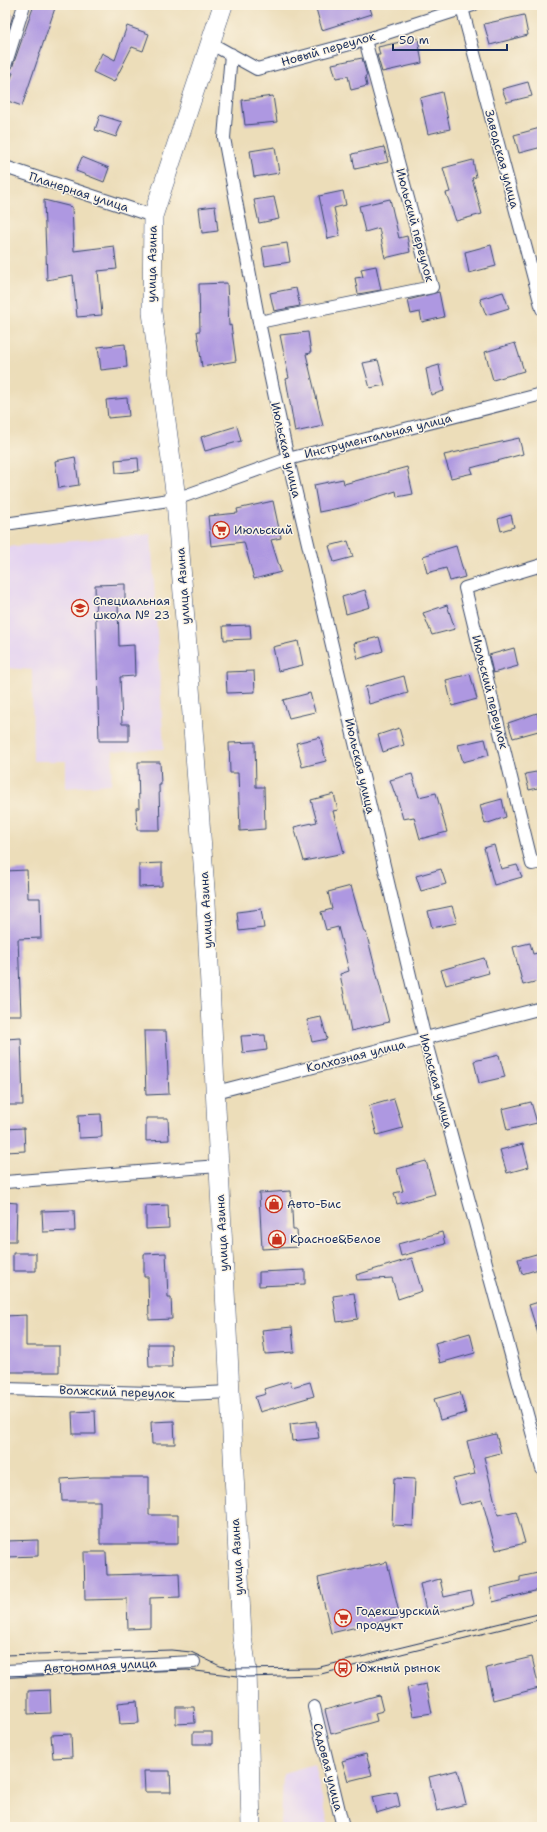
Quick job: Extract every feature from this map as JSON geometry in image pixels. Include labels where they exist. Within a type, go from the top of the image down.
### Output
[{"type":"main road","name":"улица Азина","points":[[223,5],[153,216],[152,312],[176,499],[206,903],[242,1638],[247,1670],[251,1827]]},
{"type":"street","points":[[5,66],[24,5]]},
{"type":"street","name":"Новый переулок","points":[[210,43],[258,69],[365,40],[468,7]]},
{"type":"street","name":"Заводская улица","points":[[468,7],[542,309]]},
{"type":"street","name":"Июльский переулок","points":[[258,322],[432,286],[365,40]]},
{"type":"street","name":"Июльская улица","points":[[231,54],[224,138],[258,322],[288,459],[425,1039],[542,1469]]},
{"type":"street","name":"Планерная улица","points":[[5,167],[153,216]]},
{"type":"street","name":"Инструментальная улица","points":[[5,524],[176,499],[288,459],[542,394]]},
{"type":"street","name":"Июльский переулок","points":[[542,565],[465,588],[532,864],[542,862]]},
{"type":"street","name":"Колхозная улица","points":[[216,1092],[542,1008]]},
{"type":"street","points":[[5,1182],[219,1166]]},
{"type":"street","name":"Волжский переулок","points":[[5,1389],[187,1394],[229,1392]]},
{"type":"street","name":"Автономная улица","points":[[5,1671],[194,1662]]},
{"type":"street","name":"Садовая улица","points":[[314,1707],[343,1827]]},
{"type":"shaded area","name":"Специальная школа № 23","points":[[151,534],[164,749],[113,751],[111,784],[66,788],[66,761],[33,761],[32,670],[5,668],[5,547]]},
{"type":"shaded area","points":[[314,1764],[329,1827],[281,1827],[283,1773]]},
{"type":"building","points":[[34,5],[56,5],[22,106],[5,100],[5,94],[13,73],[8,72],[12,68]]},
{"type":"building","points":[[315,5],[369,5],[372,14],[322,30]]},
{"type":"building","points":[[5,13],[13,15],[5,41]]},
{"type":"building","points":[[524,15],[528,35],[490,45],[484,24]]},
{"type":"building","points":[[127,26],[149,34],[143,51],[132,47],[114,82],[93,72],[102,53],[115,60]]},
{"type":"building","points":[[418,38],[422,63],[382,72],[377,55],[380,55],[378,47]]},
{"type":"building","points":[[362,58],[367,76],[365,76],[367,86],[351,90],[348,76],[336,78],[332,64]]},
{"type":"building","points":[[528,82],[532,96],[507,102],[502,89]]},
{"type":"building","points":[[442,92],[450,129],[428,134],[420,98]]},
{"type":"building","points":[[273,96],[277,122],[245,125],[242,100]]},
{"type":"building","points":[[100,115],[122,122],[116,137],[95,130]]},
{"type":"building","points":[[540,128],[542,147],[519,153],[514,135]]},
{"type":"building","points":[[275,147],[279,173],[254,177],[250,151]]},
{"type":"building","points":[[384,147],[388,162],[355,169],[352,154]]},
{"type":"building","points":[[82,157],[109,168],[104,182],[76,171]]},
{"type":"building","points":[[473,160],[476,177],[472,178],[482,214],[456,221],[446,193],[450,192],[443,168]]},
{"type":"building","points":[[343,191],[346,205],[334,208],[340,236],[328,239],[319,196]]},
{"type":"building","points":[[274,197],[279,219],[259,223],[254,200]]},
{"type":"building","points":[[390,199],[399,238],[407,236],[410,252],[385,258],[379,228],[365,232],[359,206]]},
{"type":"building","points":[[44,200],[72,207],[74,251],[114,246],[117,269],[98,271],[102,315],[77,317],[73,275],[47,280]]},
{"type":"building","points":[[215,206],[218,231],[202,233],[199,208]]},
{"type":"building","points":[[287,243],[290,262],[265,266],[262,247]]},
{"type":"building","points":[[491,245],[496,266],[469,273],[465,252]]},
{"type":"building","points":[[376,266],[381,290],[358,294],[355,278],[363,277],[361,269]]},
{"type":"building","points":[[227,283],[229,326],[231,325],[236,361],[202,367],[197,331],[200,331],[199,284]]},
{"type":"building","points":[[296,288],[300,306],[274,311],[270,293]]},
{"type":"building","points":[[439,292],[444,317],[422,322],[420,312],[411,314],[408,300]]},
{"type":"building","points":[[503,292],[509,308],[486,315],[480,299]]},
{"type":"building","points":[[308,332],[311,353],[306,354],[323,426],[295,432],[286,379],[289,378],[280,335]]},
{"type":"building","points":[[515,343],[524,371],[493,380],[485,352]]},
{"type":"building","points":[[125,344],[127,367],[101,370],[98,347]]},
{"type":"building","points":[[378,360],[385,385],[370,388],[363,363]]},
{"type":"building","points":[[439,365],[444,391],[431,395],[426,369]]},
{"type":"building","points":[[127,398],[129,416],[108,418],[106,400]]},
{"type":"building","points":[[237,426],[241,441],[205,451],[201,437]]},
{"type":"building","points":[[519,438],[523,454],[471,468],[473,473],[451,478],[444,455]]},
{"type":"building","points":[[75,457],[79,485],[59,488],[55,461]]},
{"type":"building","points":[[138,458],[139,471],[116,473],[115,460]]},
{"type":"building","points":[[407,467],[413,494],[397,497],[396,491],[349,506],[319,512],[314,485],[343,479],[344,484]]},
{"type":"building","points":[[273,501],[281,538],[271,540],[281,572],[254,579],[244,542],[211,546],[208,516],[238,513],[237,509]]},
{"type":"building","points":[[511,515],[514,527],[501,531],[498,519]]},
{"type":"building","points":[[348,541],[353,557],[334,562],[329,546]]},
{"type":"building","points":[[456,546],[465,577],[450,581],[446,568],[427,573],[423,556]]},
{"type":"building","points":[[125,584],[125,603],[118,603],[119,646],[134,645],[135,676],[120,677],[122,724],[129,724],[129,741],[99,741],[95,585]]},
{"type":"building","points":[[365,590],[370,607],[346,614],[342,597]]},
{"type":"building","points":[[447,605],[455,629],[432,635],[423,613]]},
{"type":"building","points":[[250,625],[251,639],[224,640],[223,626]]},
{"type":"building","points":[[379,637],[383,651],[358,659],[354,643]]},
{"type":"building","points":[[298,641],[303,665],[278,671],[273,647]]},
{"type":"building","points":[[514,648],[518,666],[493,673],[489,655]]},
{"type":"building","points":[[254,671],[255,692],[227,693],[226,672]]},
{"type":"building","points":[[470,674],[477,699],[452,706],[446,680]]},
{"type":"building","points":[[404,676],[408,693],[369,704],[365,687]]},
{"type":"building","points":[[310,693],[315,712],[289,718],[283,700]]},
{"type":"building","points":[[537,713],[542,730],[513,738],[508,723]]},
{"type":"building","points":[[399,728],[404,745],[383,752],[378,735]]},
{"type":"building","points":[[320,737],[326,761],[302,767],[296,743]]},
{"type":"building","points":[[485,739],[489,755],[463,762],[458,745]]},
{"type":"building","points":[[255,742],[256,787],[264,787],[265,829],[240,831],[238,773],[230,773],[229,743]]},
{"type":"building","points":[[138,762],[160,762],[160,830],[137,830],[136,808],[139,808]]},
{"type":"building","points":[[542,771],[542,787],[529,790],[525,774]]},
{"type":"building","points":[[412,774],[419,797],[436,793],[447,832],[420,839],[414,817],[403,819],[397,797],[390,780]]},
{"type":"building","points":[[334,794],[338,810],[333,811],[344,853],[304,861],[294,827],[317,822],[311,800]]},
{"type":"building","points":[[502,799],[506,817],[485,824],[480,805]]},
{"type":"building","points":[[494,845],[501,869],[517,865],[522,877],[494,885],[484,848]]},
{"type":"building","points":[[162,863],[162,886],[139,887],[139,864]]},
{"type":"building","points":[[441,869],[446,884],[421,891],[416,876]]},
{"type":"building","points":[[27,870],[28,898],[40,898],[41,938],[18,939],[21,1015],[5,1015],[5,871]]},
{"type":"building","points":[[351,886],[364,932],[366,932],[389,1022],[351,1031],[340,974],[349,971],[338,927],[326,930],[321,912],[332,909],[328,892]]},
{"type":"building","points":[[452,906],[457,923],[432,928],[428,911]]},
{"type":"building","points":[[261,909],[264,928],[239,931],[237,912]]},
{"type":"building","points":[[530,943],[533,954],[542,952],[542,980],[523,985],[513,947]]},
{"type":"building","points":[[484,958],[489,973],[446,985],[441,970]]},
{"type":"building","points":[[321,1017],[327,1039],[312,1042],[307,1020]]},
{"type":"building","points":[[144,1031],[166,1031],[169,1094],[146,1095]]},
{"type":"building","points":[[265,1035],[267,1050],[243,1053],[241,1036]]},
{"type":"building","points":[[21,1038],[23,1105],[5,1105],[5,1039]]},
{"type":"building","points":[[499,1055],[505,1077],[479,1083],[474,1061]]},
{"type":"building","points":[[394,1099],[403,1128],[377,1135],[369,1106]]},
{"type":"building","points":[[531,1102],[537,1123],[507,1130],[502,1109]]},
{"type":"building","points":[[101,1114],[102,1137],[79,1138],[78,1115]]},
{"type":"building","points":[[146,1118],[168,1118],[169,1140],[146,1141]]},
{"type":"building","points":[[24,1128],[25,1151],[5,1152],[5,1129]]},
{"type":"building","points":[[523,1144],[529,1167],[507,1173],[500,1150]]},
{"type":"building","points":[[426,1161],[435,1194],[397,1204],[394,1193],[403,1191],[397,1169]]},
{"type":"building","points":[[291,1191],[293,1230],[297,1230],[298,1247],[262,1249],[259,1193]]},
{"type":"building","points":[[5,1202],[17,1203],[16,1241],[5,1241]]},
{"type":"building","points":[[168,1205],[169,1228],[146,1229],[146,1206]]},
{"type":"building","points":[[74,1210],[75,1231],[43,1232],[42,1211]]},
{"type":"building","points":[[442,1232],[445,1244],[401,1256],[398,1244]]},
{"type":"building","points":[[13,1253],[36,1253],[36,1271],[13,1271]]},
{"type":"building","points":[[166,1253],[168,1297],[171,1297],[172,1319],[149,1320],[148,1277],[144,1277],[144,1254]]},
{"type":"building","points":[[540,1253],[542,1268],[522,1274],[518,1259]]},
{"type":"building","points":[[412,1258],[422,1291],[398,1299],[392,1278],[357,1280],[356,1275]]},
{"type":"building","points":[[305,1270],[305,1284],[259,1286],[259,1272]]},
{"type":"building","points":[[354,1293],[358,1319],[337,1322],[333,1296]]},
{"type":"building","points":[[542,1301],[542,1337],[539,1337],[529,1305]]},
{"type":"building","points":[[26,1315],[26,1346],[59,1346],[59,1372],[5,1372],[5,1316]]},
{"type":"building","points":[[292,1327],[294,1352],[265,1354],[262,1330]]},
{"type":"building","points":[[470,1333],[475,1353],[440,1363],[435,1343]]},
{"type":"building","points":[[148,1344],[171,1344],[172,1367],[149,1367]]},
{"type":"building","points":[[290,1381],[292,1387],[310,1382],[314,1396],[260,1412],[255,1397],[266,1394],[264,1389]]},
{"type":"building","points":[[460,1392],[466,1413],[440,1420],[434,1399]]},
{"type":"building","points":[[95,1411],[96,1434],[73,1434],[72,1412]]},
{"type":"building","points":[[174,1421],[175,1444],[152,1444],[151,1422]]},
{"type":"building","points":[[316,1421],[319,1438],[292,1441],[290,1424]]},
{"type":"building","points":[[496,1434],[501,1453],[484,1457],[498,1515],[516,1511],[525,1543],[496,1550],[482,1500],[460,1505],[453,1479],[475,1474],[467,1441]]},
{"type":"building","points":[[93,1477],[149,1477],[149,1515],[178,1515],[178,1544],[100,1544],[100,1501],[62,1501],[61,1479]]},
{"type":"building","points":[[394,1478],[415,1479],[413,1526],[392,1525]]},
{"type":"building","points":[[38,1540],[38,1556],[7,1557],[6,1541]]},
{"type":"building","points":[[84,1552],[106,1552],[107,1575],[179,1573],[180,1597],[150,1598],[150,1628],[128,1629],[127,1599],[85,1600]]},
{"type":"building","points":[[387,1562],[400,1617],[331,1633],[318,1578]]},
{"type":"building","points":[[542,1572],[542,1589],[493,1602],[490,1588],[520,1581],[520,1577]]},
{"type":"building","points":[[440,1579],[444,1597],[471,1591],[474,1604],[427,1615],[420,1584]]},
{"type":"building","points":[[532,1657],[539,1688],[493,1700],[486,1668]]},
{"type":"building","points":[[426,1684],[432,1713],[413,1716],[407,1688]]},
{"type":"building","points":[[50,1690],[51,1713],[28,1714],[28,1691]]},
{"type":"building","points":[[379,1695],[383,1711],[375,1713],[377,1721],[331,1734],[325,1710]]},
{"type":"building","points":[[137,1701],[139,1723],[120,1724],[118,1703]]},
{"type":"building","points":[[176,1707],[194,1707],[195,1723],[176,1724]]},
{"type":"building","points":[[193,1732],[212,1732],[212,1744],[193,1744]]},
{"type":"building","points":[[71,1734],[72,1757],[53,1758],[51,1735]]},
{"type":"building","points":[[366,1754],[372,1775],[348,1781],[342,1761]]},
{"type":"building","points":[[458,1770],[466,1804],[437,1811],[429,1777]]},
{"type":"building","points":[[144,1771],[170,1771],[171,1792],[145,1792]]},
{"type":"building","points":[[397,1792],[400,1806],[376,1813],[372,1797]]},
{"type":"tram line","points":[[5,1655],[171,1650],[191,1652],[220,1666],[232,1669],[316,1668],[542,1613]]},
{"type":"tram line","points":[[5,1676],[187,1670],[247,1677],[317,1675],[542,1619]]},
{"type":"place","name":"Июльский","points":[[221,530]]},
{"type":"place","name":"Специальная школа № 23","points":[[80,608]]},
{"type":"place","name":"Авто-Бис","points":[[274,1204]]},
{"type":"place","name":"Красное&Белое","points":[[277,1239]]},
{"type":"place","name":"Годекшурский продукт","points":[[343,1618]]},
{"type":"place","name":"Южный рынок","points":[[343,1668]]}]
